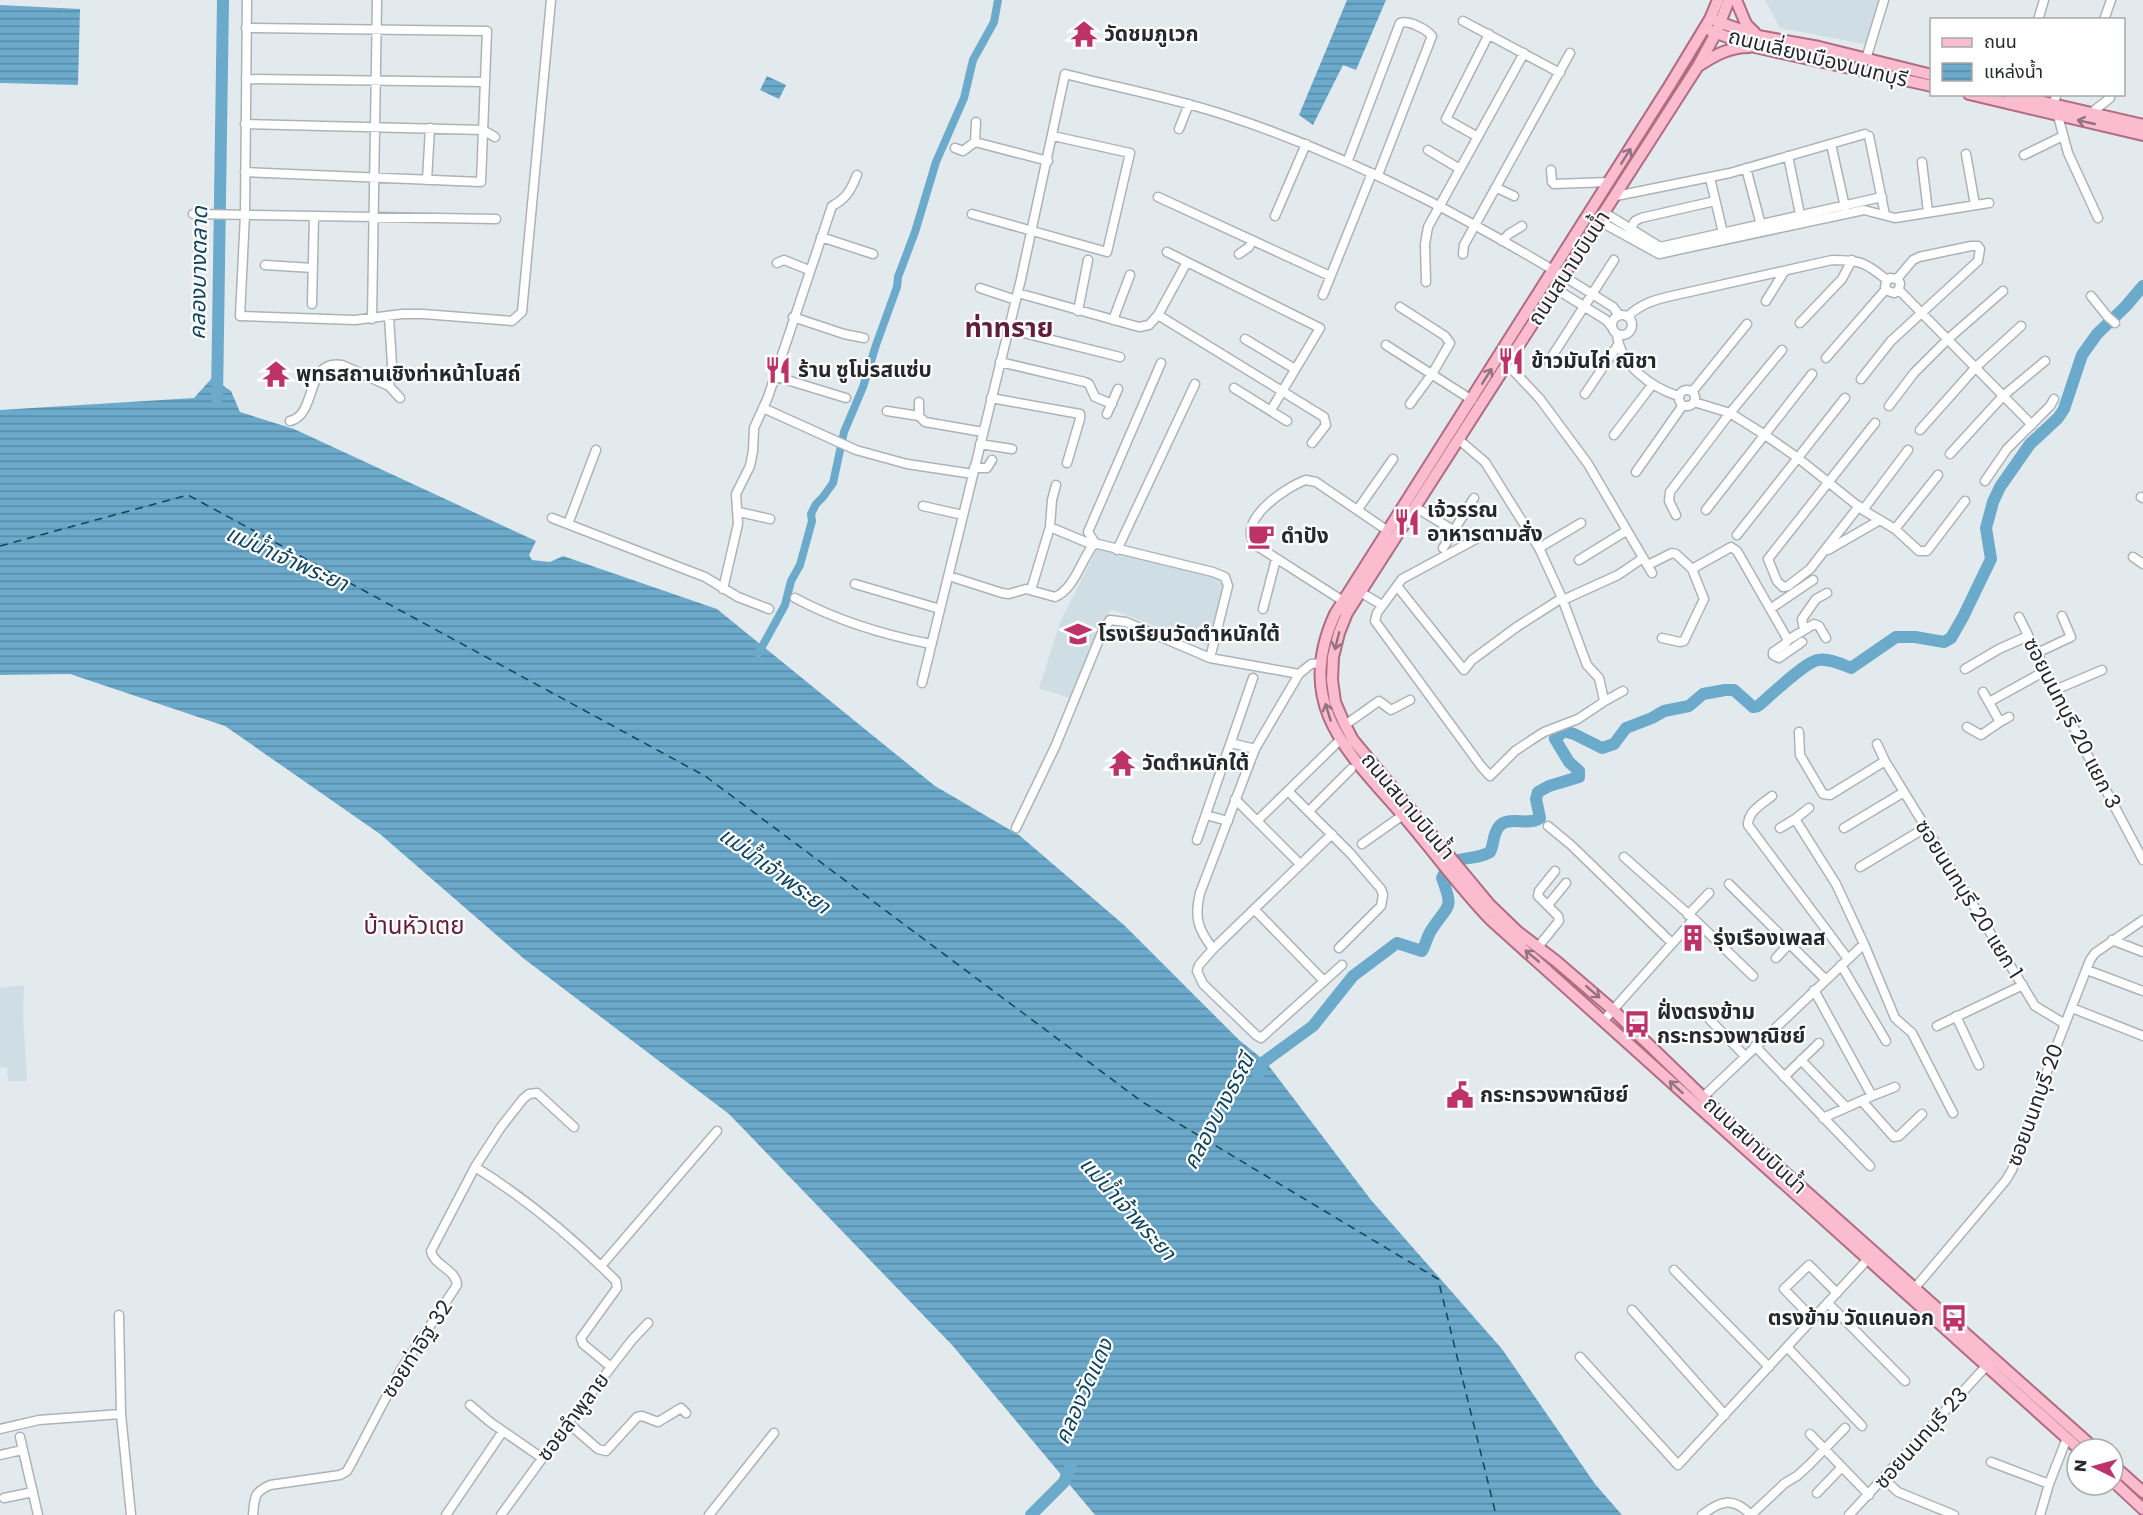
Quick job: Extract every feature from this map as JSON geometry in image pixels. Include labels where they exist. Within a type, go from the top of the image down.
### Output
[{"type":"main road","name":"ถนนสนามบินน้ำ","points":[[1718,0],[1713,26],[1698,66],[1565,277],[1347,613],[1333,657],[1332,680],[1335,702],[1353,740],[1443,855],[1503,918],[1613,1010],[1736,1129],[1914,1289],[2066,1437]]},
{"type":"main road","name":"ถนนสนามบินน้ำ","points":[[1443,855],[1403,815],[1340,741],[1326,710],[1322,687],[1320,663],[1329,628],[1343,601],[1609,182],[1729,0]]},
{"type":"main road","points":[[1698,66],[1724,51],[1756,41],[1736,0]]},
{"type":"main road","name":"ถนนเลี่ยงเมืองนนทบุรี","points":[[1713,26],[1756,41],[1930,85]]},
{"type":"main road","name":"ถนนเลี่ยงเมืองนนทบุรี","points":[[1756,41],[1819,47],[1930,75]]},
{"type":"main road","points":[[1977,96],[2143,135]]},
{"type":"main road","points":[[2022,96],[2055,99],[2091,113],[2143,125]]},
{"type":"main road","points":[[1583,223],[1600,222],[1594,207]]},
{"type":"main road","name":"ถนนสนามบินน้ำ","points":[[1455,869],[1473,901],[1491,920],[1868,1259],[1989,1363],[2080,1437]]},
{"type":"main road","points":[[2125,1475],[2143,1490]]},
{"type":"main road","points":[[2125,1492],[2143,1509]]},
{"type":"street","points":[[248,0],[245,215],[240,316],[372,319],[402,314],[423,314],[512,321],[522,312],[551,0]]},
{"type":"street","points":[[372,319],[377,0]]},
{"type":"street","points":[[1866,59],[1884,0]]},
{"type":"street","points":[[2039,18],[2044,0]]},
{"type":"street","points":[[2105,18],[2111,0]]},
{"type":"street","points":[[1463,21],[1560,72]]},
{"type":"street","points":[[1323,295],[1430,42],[1432,36],[1426,31],[1406,22],[1400,23],[1347,160]]},
{"type":"street","points":[[245,172],[481,182],[486,30],[246,28]]},
{"type":"street","points":[[1478,137],[1446,118],[1489,34]]},
{"type":"street","points":[[1426,282],[1425,244],[1428,227],[1524,53]]},
{"type":"street","points":[[1463,254],[1464,245],[1570,53]]},
{"type":"street","points":[[921,682],[1017,296],[1065,75],[1227,115],[1347,160],[1440,206],[1613,307],[1632,322],[1631,330],[1624,335],[1617,334]]},
{"type":"street","points":[[246,79],[485,82]]},
{"type":"street","points":[[2091,113],[2110,96]]},
{"type":"street","points":[[1179,129],[1189,104]]},
{"type":"street","points":[[2058,116],[2068,153],[2098,218]]},
{"type":"street","points":[[975,142],[976,122]]},
{"type":"street","points":[[245,124],[483,130],[495,137]]},
{"type":"street","points":[[427,180],[430,129]]},
{"type":"street","points":[[1616,196],[1710,178],[1867,135],[1886,215]]},
{"type":"street","points":[[972,214],[1107,252],[1130,153],[1053,136]]},
{"type":"street","points":[[2024,155],[2063,136]]},
{"type":"street","points":[[975,142],[1048,161]]},
{"type":"street","points":[[955,148],[963,151],[975,142]]},
{"type":"street","points":[[1275,216],[1306,144]]},
{"type":"street","points":[[1831,144],[1845,207]]},
{"type":"street","points":[[1428,150],[1460,170]]},
{"type":"street","points":[[1966,154],[1975,205]]},
{"type":"street","points":[[1788,156],[1801,219]]},
{"type":"street","points":[[1922,162],[1928,212]]},
{"type":"street","points":[[1746,168],[1761,225]]},
{"type":"street","points":[[1551,170],[1554,184],[1609,182]]},
{"type":"street","points":[[723,589],[736,535],[739,513],[736,494],[750,466],[754,429],[832,206],[848,194],[857,175]]},
{"type":"street","points":[[1710,178],[1723,233]]},
{"type":"street","points":[[1497,188],[1514,196]]},
{"type":"street","points":[[1158,197],[1330,276]]},
{"type":"street","points":[[1600,222],[1629,232],[1660,250],[1863,207],[1882,197]]},
{"type":"street","points":[[1629,232],[1635,221],[1641,218],[1715,201]]},
{"type":"street","points":[[1705,240],[1723,233],[1801,219],[1845,207],[1863,207],[1895,218],[1989,203]]},
{"type":"street","points":[[193,214],[496,219]]},
{"type":"street","points":[[312,303],[314,216]]},
{"type":"street","points":[[1502,241],[1522,226]]},
{"type":"street","points":[[821,237],[873,254]]},
{"type":"street","points":[[1239,254],[1249,247],[1252,240]]},
{"type":"street","points":[[1861,379],[1889,343],[1978,261],[1980,249],[1975,246],[1919,257],[1913,260],[1897,279]]},
{"type":"street","points":[[1167,252],[1320,328],[1271,411]]},
{"type":"street","points":[[777,262],[784,260],[809,270]]},
{"type":"street","points":[[1078,311],[1088,260]]},
{"type":"street","points":[[1549,361],[1614,260]]},
{"type":"street","points":[[1611,326],[1613,319],[1646,303],[1666,297],[1832,260],[1852,260],[1870,266],[1886,284],[1890,293],[1899,290]]},
{"type":"street","points":[[1800,323],[1842,279],[1852,260]]},
{"type":"street","points":[[980,288],[1144,327],[1153,323],[1187,262]]},
{"type":"street","points":[[265,266],[313,268]]},
{"type":"street","points":[[1766,301],[1784,272]]},
{"type":"street","points":[[1113,320],[1130,275]]},
{"type":"street","points":[[1826,358],[1886,284],[1892,278],[1897,279]]},
{"type":"street","points":[[1897,279],[1900,285],[1899,290]]},
{"type":"street","points":[[1556,289],[1606,320],[1617,334],[1618,345],[1629,362],[1652,385],[1678,396],[1683,405]]},
{"type":"street","points":[[1899,290],[2032,425]]},
{"type":"street","points":[[1889,406],[1914,373],[1948,339],[2003,291]]},
{"type":"street","points":[[2091,296],[2112,321]]},
{"type":"street","points":[[1400,307],[1449,339],[1450,346],[1410,404]]},
{"type":"street","points":[[1158,315],[1326,420],[1326,425],[1312,442]]},
{"type":"street","points":[[388,386],[392,364],[389,317]]},
{"type":"street","points":[[794,317],[844,334],[864,338]]},
{"type":"street","points":[[1692,392],[1747,324]]},
{"type":"street","points":[[1920,430],[1976,367],[2021,326]]},
{"type":"street","points":[[1008,329],[1120,357]]},
{"type":"street","points":[[1245,339],[1295,369]]},
{"type":"street","points":[[1386,345],[1472,400]]},
{"type":"street","points":[[1585,394],[1618,345]]},
{"type":"street","points":[[1676,515],[1669,501],[1670,492],[1730,413],[1782,350]]},
{"type":"street","points":[[1950,454],[2003,396],[2045,361]]},
{"type":"street","points":[[1000,362],[1085,382],[1089,384],[1095,396],[1112,404]]},
{"type":"street","points":[[1094,544],[1088,532],[1161,363]]},
{"type":"street","points":[[290,422],[304,412],[319,373],[327,366],[334,364],[342,365],[388,386],[400,398]]},
{"type":"street","points":[[1507,364],[1540,399],[1588,464],[1652,573]]},
{"type":"street","points":[[1706,510],[1812,374]]},
{"type":"street","points":[[774,376],[846,398]]},
{"type":"street","points":[[1117,550],[1195,384]]},
{"type":"street","points":[[1614,435],[1652,385]]},
{"type":"street","points":[[1234,388],[1287,421]]},
{"type":"street","points":[[1107,414],[1118,389]]},
{"type":"street","points":[[1678,396],[1684,390],[1692,392],[1695,397],[1694,402]]},
{"type":"street","points":[[991,398],[1080,414],[1067,462]]},
{"type":"street","points":[[1737,535],[1845,398]]},
{"type":"street","points":[[1985,481],[2007,449],[2054,399]]},
{"type":"street","points":[[918,416],[919,402]]},
{"type":"street","points":[[1694,402],[1730,413],[1765,435],[1861,508],[1895,529],[1919,551],[1927,551],[1965,501]]},
{"type":"street","points":[[1683,405],[1688,406],[1694,402]]},
{"type":"street","points":[[1636,472],[1683,405]]},
{"type":"street","points":[[763,408],[856,450],[881,458],[973,471],[987,468],[992,460]]},
{"type":"street","points":[[887,411],[918,416],[925,422],[983,432]]},
{"type":"street","points":[[1875,423],[1768,559],[1783,587],[1788,586],[1810,569],[1908,450]]},
{"type":"street","points":[[1458,439],[1485,462],[1539,548],[1563,599],[1587,665],[1599,678],[1604,702]]},
{"type":"street","points":[[980,444],[1012,449]]},
{"type":"street","points":[[568,524],[596,450]]},
{"type":"street","points":[[1358,509],[1393,459]]},
{"type":"street","points":[[1895,529],[1938,476]]},
{"type":"street","points":[[1343,601],[1257,546],[1250,537],[1251,527],[1280,493],[1306,480],[1316,482],[1388,531]]},
{"type":"street","points":[[1031,590],[1050,527],[1052,500],[1056,485]]},
{"type":"street","points":[[1443,548],[1474,498]]},
{"type":"street","points":[[923,506],[963,515]]},
{"type":"street","points":[[1415,507],[1453,530]]},
{"type":"street","points":[[739,513],[770,519]]},
{"type":"street","points":[[552,518],[705,577],[738,597],[769,609]]},
{"type":"street","points":[[1824,552],[1880,520]]},
{"type":"street","points":[[1539,548],[1581,523]]},
{"type":"street","points":[[1050,527],[1094,544],[1190,566],[1226,577],[1228,586],[1210,657]]},
{"type":"street","points":[[1579,560],[1626,531]]},
{"type":"street","points":[[1476,539],[1402,579],[1375,618],[1376,625],[1488,776],[1515,751],[1542,734],[1578,719],[1623,691]]},
{"type":"street","points":[[949,576],[1002,593],[1031,590],[1055,597],[1062,594],[1094,544]]},
{"type":"street","points":[[1692,570],[1731,547],[1737,551],[1788,640]]},
{"type":"street","points":[[1397,586],[1464,670],[1472,660],[1518,626],[1563,599],[1645,561],[1672,553],[1676,554],[1692,570],[1703,594],[1703,602],[1684,641],[1662,638]]},
{"type":"street","points":[[2133,557],[2143,564]]},
{"type":"street","points":[[1263,609],[1276,559]]},
{"type":"street","points":[[1770,609],[1813,580]]},
{"type":"street","points":[[855,584],[940,609]]},
{"type":"street","points":[[1360,592],[1382,605]]},
{"type":"street","points":[[1804,630],[1802,619],[1816,599],[1827,593]]},
{"type":"street","points":[[795,598],[830,615],[884,634],[931,644]]},
{"type":"street","points":[[2037,653],[2071,637],[2062,616]]},
{"type":"street","name":"ซอยนนทบุรี 20 แยก 3","points":[[2019,617],[2143,860]]},
{"type":"street","points":[[1016,828],[1055,747],[1106,623],[1110,620],[1120,620],[1210,657],[1299,674]]},
{"type":"street","points":[[1802,642],[1779,658],[1773,652],[1814,624],[1826,638]]},
{"type":"street","points":[[1965,669],[2028,636]]},
{"type":"street","points":[[1213,950],[1197,918],[1200,893],[1255,749],[1299,674],[1311,664],[1320,663]]},
{"type":"street","points":[[2055,690],[2102,670]]},
{"type":"street","points":[[1989,702],[2045,671]]},
{"type":"street","points":[[1197,840],[1253,678]]},
{"type":"street","points":[[1983,692],[2000,722]]},
{"type":"street","points":[[1345,726],[1380,701],[1391,710],[1410,700]]},
{"type":"street","points":[[1967,727],[1981,735],[2009,717]]},
{"type":"street","points":[[1798,732],[1800,755],[1822,794],[1830,795],[1885,761]]},
{"type":"street","points":[[1258,820],[1340,741]]},
{"type":"street","points":[[1231,743],[1255,749]]},
{"type":"street","name":"ซอยนนทบุรี 20 แยก 1","points":[[1877,744],[1925,828],[2035,1005],[2065,1024]]},
{"type":"street","points":[[1309,811],[1351,769]]},
{"type":"street","points":[[1288,791],[1332,834],[1381,889],[1382,906],[1339,948]]},
{"type":"street","points":[[1844,828],[1904,792]]},
{"type":"street","points":[[1772,796],[1752,811],[1748,825],[1845,962],[1886,1041]]},
{"type":"street","points":[[1236,799],[1300,864]]},
{"type":"street","points":[[1780,828],[1809,808]]},
{"type":"street","points":[[1206,814],[1228,820]]},
{"type":"street","points":[[1362,844],[1403,815]]},
{"type":"street","points":[[1795,819],[1836,884],[1895,1018],[1912,1033],[1953,1113]]},
{"type":"street","points":[[1548,826],[1571,845],[1672,943]]},
{"type":"street","points":[[1860,867],[1925,828]]},
{"type":"street","points":[[1332,834],[1197,968],[1198,976],[1203,984],[1258,1037],[1264,1036],[1342,965]]},
{"type":"street","points":[[1624,857],[1753,976]]},
{"type":"street","points":[[1538,947],[1559,921],[1558,916],[1538,896],[1539,891],[1555,871]]},
{"type":"street","points":[[1548,905],[1566,883]]},
{"type":"street","points":[[1729,884],[1825,979]]},
{"type":"street","points":[[1604,1020],[1672,943],[1709,893]]},
{"type":"street","points":[[1254,909],[1324,981]]},
{"type":"street","name":"ซอยนนทบุรี 20","points":[[1914,1289],[2012,1170],[2092,956],[2143,920]]},
{"type":"street","points":[[2112,940],[2143,952]]},
{"type":"street","points":[[1776,958],[1789,944]]},
{"type":"street","points":[[1703,1097],[1864,944]]},
{"type":"street","points":[[2087,970],[2143,992]]},
{"type":"street","points":[[1937,1026],[2023,985]]},
{"type":"street","points":[[1814,990],[1872,1096]]},
{"type":"street","points":[[2072,1008],[2143,1036]]},
{"type":"street","points":[[1956,1016],[1979,1065]]},
{"type":"street","points":[[1710,1020],[1745,1056]]},
{"type":"street","points":[[1784,1077],[1819,1043]]},
{"type":"street","points":[[1755,1046],[1870,1166]]},
{"type":"street","points":[[1801,1060],[1846,1107]]},
{"type":"street","points":[[1823,1118],[1895,1088]]},
{"type":"street","name":"ซอยท่าอิฐ 32","points":[[253,1515],[255,1495],[261,1489],[270,1485],[340,1475],[347,1471],[400,1371],[458,1286],[454,1276],[432,1256],[431,1251],[475,1167],[514,1110],[529,1094],[534,1093],[574,1127]]},
{"type":"street","points":[[1862,1101],[1894,1137],[1899,1136],[1922,1114]]},
{"type":"street","points":[[601,1266],[717,1131]]},
{"type":"street","points":[[475,1167],[514,1192],[577,1243],[616,1281],[617,1288],[581,1338],[583,1344],[611,1367]]},
{"type":"street","points":[[1581,1357],[1678,1465],[1868,1259]]},
{"type":"street","points":[[1813,1319],[1784,1289],[1809,1265],[1837,1293]]},
{"type":"street","points":[[1674,1270],[1769,1367]]},
{"type":"street","points":[[1828,1303],[1905,1381]]},
{"type":"street","points":[[1632,1310],[1725,1415]]},
{"type":"street","points":[[119,1315],[121,1414],[131,1515]]},
{"type":"street","name":"ซอยลำพูลาย","points":[[501,1515],[568,1423],[648,1323]]},
{"type":"street","points":[[1787,1347],[1862,1426]]},
{"type":"street","name":"ซอยนนทบุรี 23","points":[[1852,1512],[1989,1363]]},
{"type":"street","points":[[470,1405],[542,1458]]},
{"type":"street","points":[[568,1423],[598,1449],[606,1451],[637,1417],[642,1416],[658,1422],[681,1408],[686,1413]]},
{"type":"street","points":[[0,1429],[39,1420],[121,1414]]},
{"type":"street","points":[[1702,1515],[1715,1505],[1730,1502],[1745,1509],[1751,1515],[1825,1450],[1845,1428]]},
{"type":"street","points":[[446,1515],[503,1431]]},
{"type":"street","points":[[709,1515],[774,1433]]},
{"type":"street","points":[[1810,1434],[1869,1495]]},
{"type":"street","points":[[20,1437],[38,1515]]},
{"type":"street","points":[[2040,1515],[2065,1443]]},
{"type":"street","points":[[0,1455],[22,1450]]},
{"type":"street","points":[[1991,1462],[2049,1484]]},
{"type":"street","points":[[1817,1493],[1842,1467]]},
{"type":"street","points":[[1884,1479],[1898,1492],[1954,1515]]},
{"type":"street","points":[[4,1498],[33,1492]]},
{"type":"street","points":[[1852,1512],[1864,1515]]},
{"type":"shaded area","points":[[1765,0],[1884,0],[1870,45],[1780,28]]},
{"type":"shaded area","name":"โรงเรียนวัดตำหนักใต้","points":[[1097,549],[1134,554],[1228,580],[1211,647],[1110,609],[1073,699],[1039,688],[1060,622]]},
{"type":"shaded area","points":[[24,985],[23,1013],[27,1081],[8,1081],[7,1067],[0,1068],[0,988]]},
{"type":"water","points":[[1347,0],[1386,0],[1356,70],[1343,65],[1313,125],[1299,115]]},
{"type":"water","points":[[0,5],[80,9],[78,85],[0,83]]},
{"type":"water","points":[[767,76],[786,85],[779,99],[760,90]]},
{"type":"water","name":"แม่น้ำเจ้าพระยา","points":[[212,378],[231,391],[240,412],[294,429],[536,541],[529,555],[532,560],[550,562],[563,556],[717,609],[935,786],[1019,835],[1124,925],[1239,1040],[1265,1061],[1371,1200],[1502,1349],[1595,1484],[1622,1515],[1095,1515],[953,1346],[729,1114],[523,958],[380,834],[225,726],[70,674],[0,675],[0,410],[194,398]]},
{"type":"waterway","name":"คลองบางตลาด","points":[[217,398],[223,0]]},
{"type":"waterway","points":[[758,654],[785,605],[791,581],[800,565],[812,521],[811,514],[833,483],[844,432],[863,387],[936,162],[964,98],[973,60],[994,22],[998,0]]},
{"type":"waterway","name":"คลองบางธรณี","points":[[1258,1074],[1265,1061],[1313,1026],[1353,976],[1397,943],[1422,951],[1430,932],[1448,906],[1448,896],[1442,878],[1452,864],[1490,852],[1496,831],[1502,824],[1540,818],[1536,799],[1538,792],[1549,786],[1579,777],[1579,771],[1569,762],[1555,739],[1564,731],[1602,748],[1614,744],[1626,728],[1664,711],[1689,706],[1703,694],[1734,690],[1753,707],[1758,706],[1812,662],[1831,661],[1851,668],[1896,637],[1915,637],[1944,642],[1951,638],[1991,559],[1986,528],[2000,487],[2030,444],[2058,418],[2064,409],[2082,355],[2097,334],[2143,286]]},
{"type":"waterway","name":"คลองวัดแดง","points":[[1031,1515],[1064,1482],[1071,1466]]},
{"type":"ferry route","points":[[0,546],[188,495],[705,776],[1141,1101],[1438,1279],[1496,1515]]},
{"type":"place","name":"วัดชมภูเวก","points":[[1084,34]]},
{"type":"place","name":"ข้าวมันไก่ ณิชา","points":[[1511,361]]},
{"type":"place","name":"ร้าน ซูโม่รสแซ่บ","points":[[778,370]]},
{"type":"place","name":"พุทธสถานเชิงท่าหน้าโบสถ์","points":[[276,374]]},
{"type":"place","name":"เจ้วรรณ อาหารตามสั่ง","points":[[1407,522]]},
{"type":"place","name":"ดำปัง","points":[[1261,536]]},
{"type":"place","name":"โรงเรียนวัดตำหนักใต้","points":[[1078,634]]},
{"type":"place","name":"วัดตำหนักใต้","points":[[1122,763]]},
{"type":"place","name":"รุ่งเรืองเพลส","points":[[1693,938]]},
{"type":"place","name":"ฝั่งตรงข้าม กระทรวงพาณิชย์","points":[[1637,1024]]},
{"type":"place","name":"กระทรวงพาณิชย์","points":[[1460,1095]]},
{"type":"place","name":"ตรงข้าม วัดแคนอก","points":[[1954,1318]]},
{"type":"district","name":"ท่าทราย","points":[[1009,328]]},
{"type":"district","name":"บ้านหัวเตย","points":[[414,926]]}]
